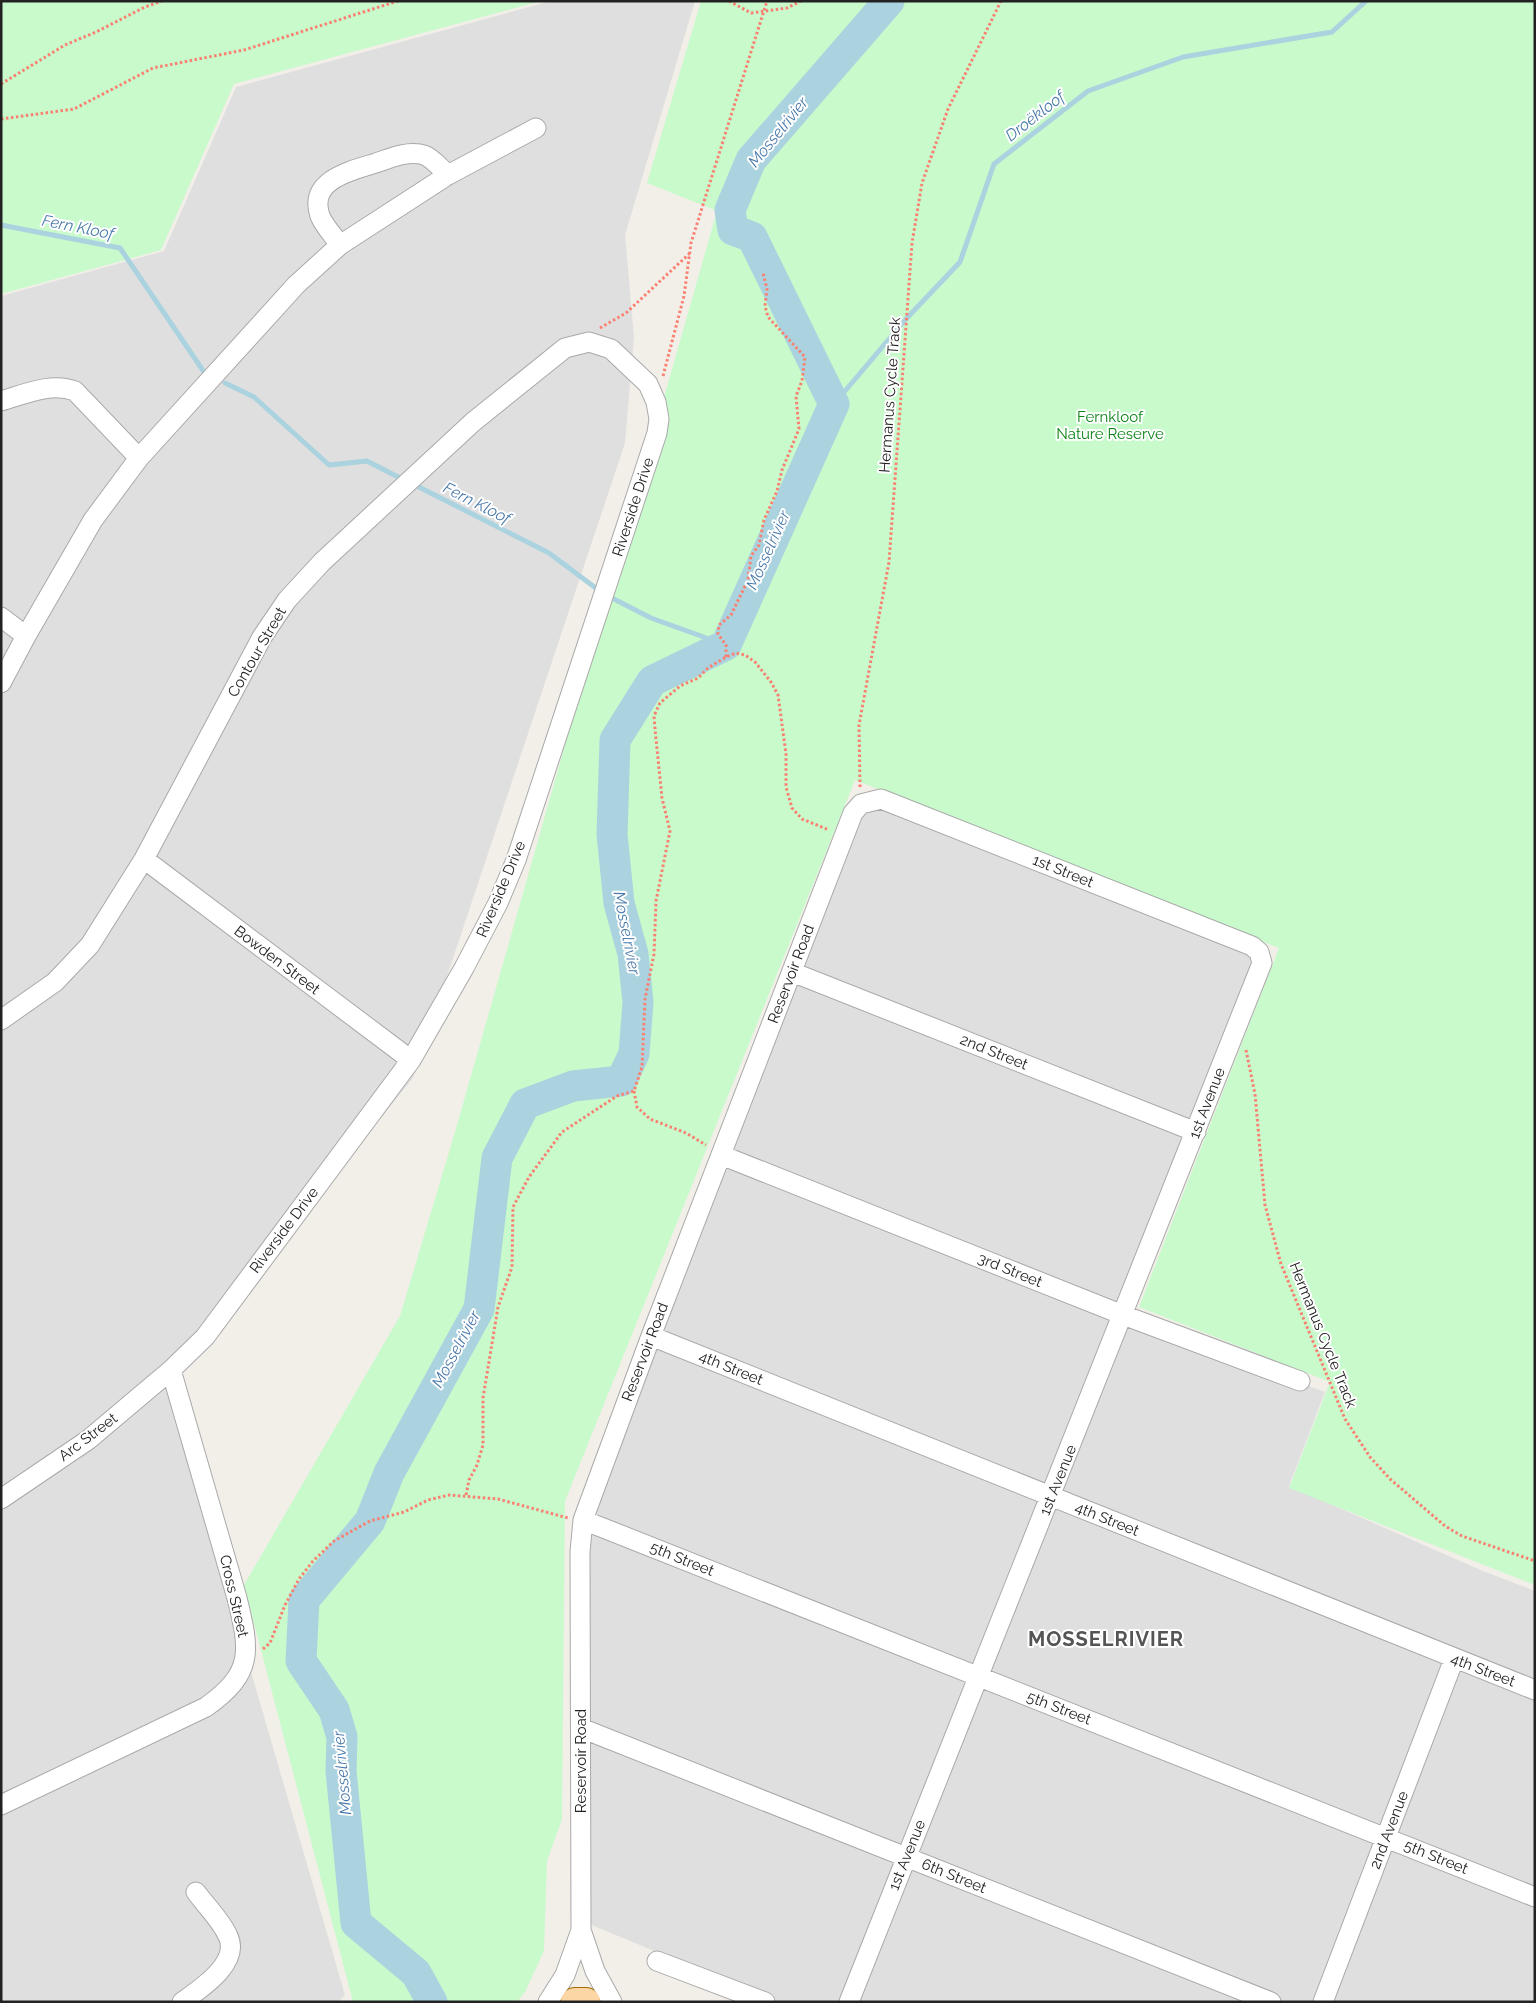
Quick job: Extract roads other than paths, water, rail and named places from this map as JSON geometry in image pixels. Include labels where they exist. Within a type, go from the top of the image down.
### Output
[{"type":"main road","points":[[575,2002],[586,2002]]},
{"type":"street","points":[[1,683],[93,520],[139,458],[296,285],[340,245],[448,175],[536,128]]},
{"type":"street","points":[[340,245],[320,217],[318,202],[325,184],[337,175],[399,155],[414,154],[426,156],[448,175]]},
{"type":"street","name":"Contour Street","points":[[1,1020],[55,982],[90,945],[144,858],[262,637],[287,600],[322,562],[473,422],[565,348],[589,342],[611,348]]},
{"type":"street","name":"Riverside Drive","points":[[171,1370],[205,1337],[411,1060],[464,968],[502,894],[516,860],[658,432],[659,418],[656,402],[648,384],[611,348]]},
{"type":"street","points":[[1,401],[51,387],[63,386],[75,391],[139,458]]},
{"type":"street","points":[[1,617],[26,636]]},
{"type":"street","name":"1st Street","points":[[861,804],[875,799],[886,800],[1252,946],[1261,956]]},
{"type":"street","name":"Reservoir Road","points":[[612,2002],[595,1971],[581,1930],[580,1552],[583,1520],[651,1336],[844,835],[853,813],[861,804]]},
{"type":"street","name":"Bowden Street","points":[[144,858],[411,1060]]},
{"type":"street","name":"1st Avenue","points":[[850,2002],[906,1857],[1196,1132],[1260,968],[1261,956]]},
{"type":"street","name":"2nd Street","points":[[792,972],[1196,1132]]},
{"type":"street","name":"3rd Street","points":[[721,1155],[1123,1315],[1300,1381]]},
{"type":"street","name":"4th Street","points":[[651,1336],[1535,1690]]},
{"type":"street","name":"Arc Street","points":[[1,1499],[88,1440],[171,1370]]},
{"type":"street","name":"Cross Street","points":[[1,1805],[206,1707],[227,1692],[240,1673],[246,1654],[246,1636],[237,1598],[171,1370]]},
{"type":"street","name":"5th Street","points":[[583,1520],[1535,1897]]},
{"type":"street","name":"2nd Avenue","points":[[1323,2002],[1454,1658]]},
{"type":"street","name":"6th Street","points":[[581,1728],[1271,2002]]},
{"type":"street","points":[[182,2002],[222,1969],[228,1958],[230,1948],[229,1937],[196,1892]]},
{"type":"street","name":"Reservoir Road","points":[[548,2002],[565,1975],[581,1930]]},
{"type":"street","points":[[657,1961],[765,2002]]},
{"type":"waterway","name":"Mosselrivier","points":[[432,2002],[416,1973],[356,1923],[341,1771],[342,1737],[334,1710],[301,1661],[304,1600],[370,1521],[389,1473],[479,1309],[497,1158],[525,1104],[573,1086],[621,1081],[634,1054],[638,1002],[633,954],[619,903],[612,834],[615,740],[652,681],[726,645],[834,404],[752,237],[733,230],[730,210],[751,160],[889,1]]},
{"type":"waterway","name":"Droëkloof","points":[[834,404],[906,319],[960,262],[994,164],[1088,91],[1183,57],[1332,32],[1366,1]]},
{"type":"waterway","name":"Fern Kloof","points":[[1,225],[120,248],[204,372]]},
{"type":"waterway","name":"Fern Kloof","points":[[225,383],[254,397],[329,465],[367,461],[404,480]]},
{"type":"waterway","name":"Fern Kloof","points":[[411,483],[549,553],[601,592]]},
{"type":"waterway","name":"Fern Kloof","points":[[608,596],[651,618],[726,645]]},
{"type":"district","name":"MOSSELRIVIER","points":[[1106,1639]]},
{"type":"park label","name":"Fernkloof Nature Reserve","points":[[1110,426]]}]
